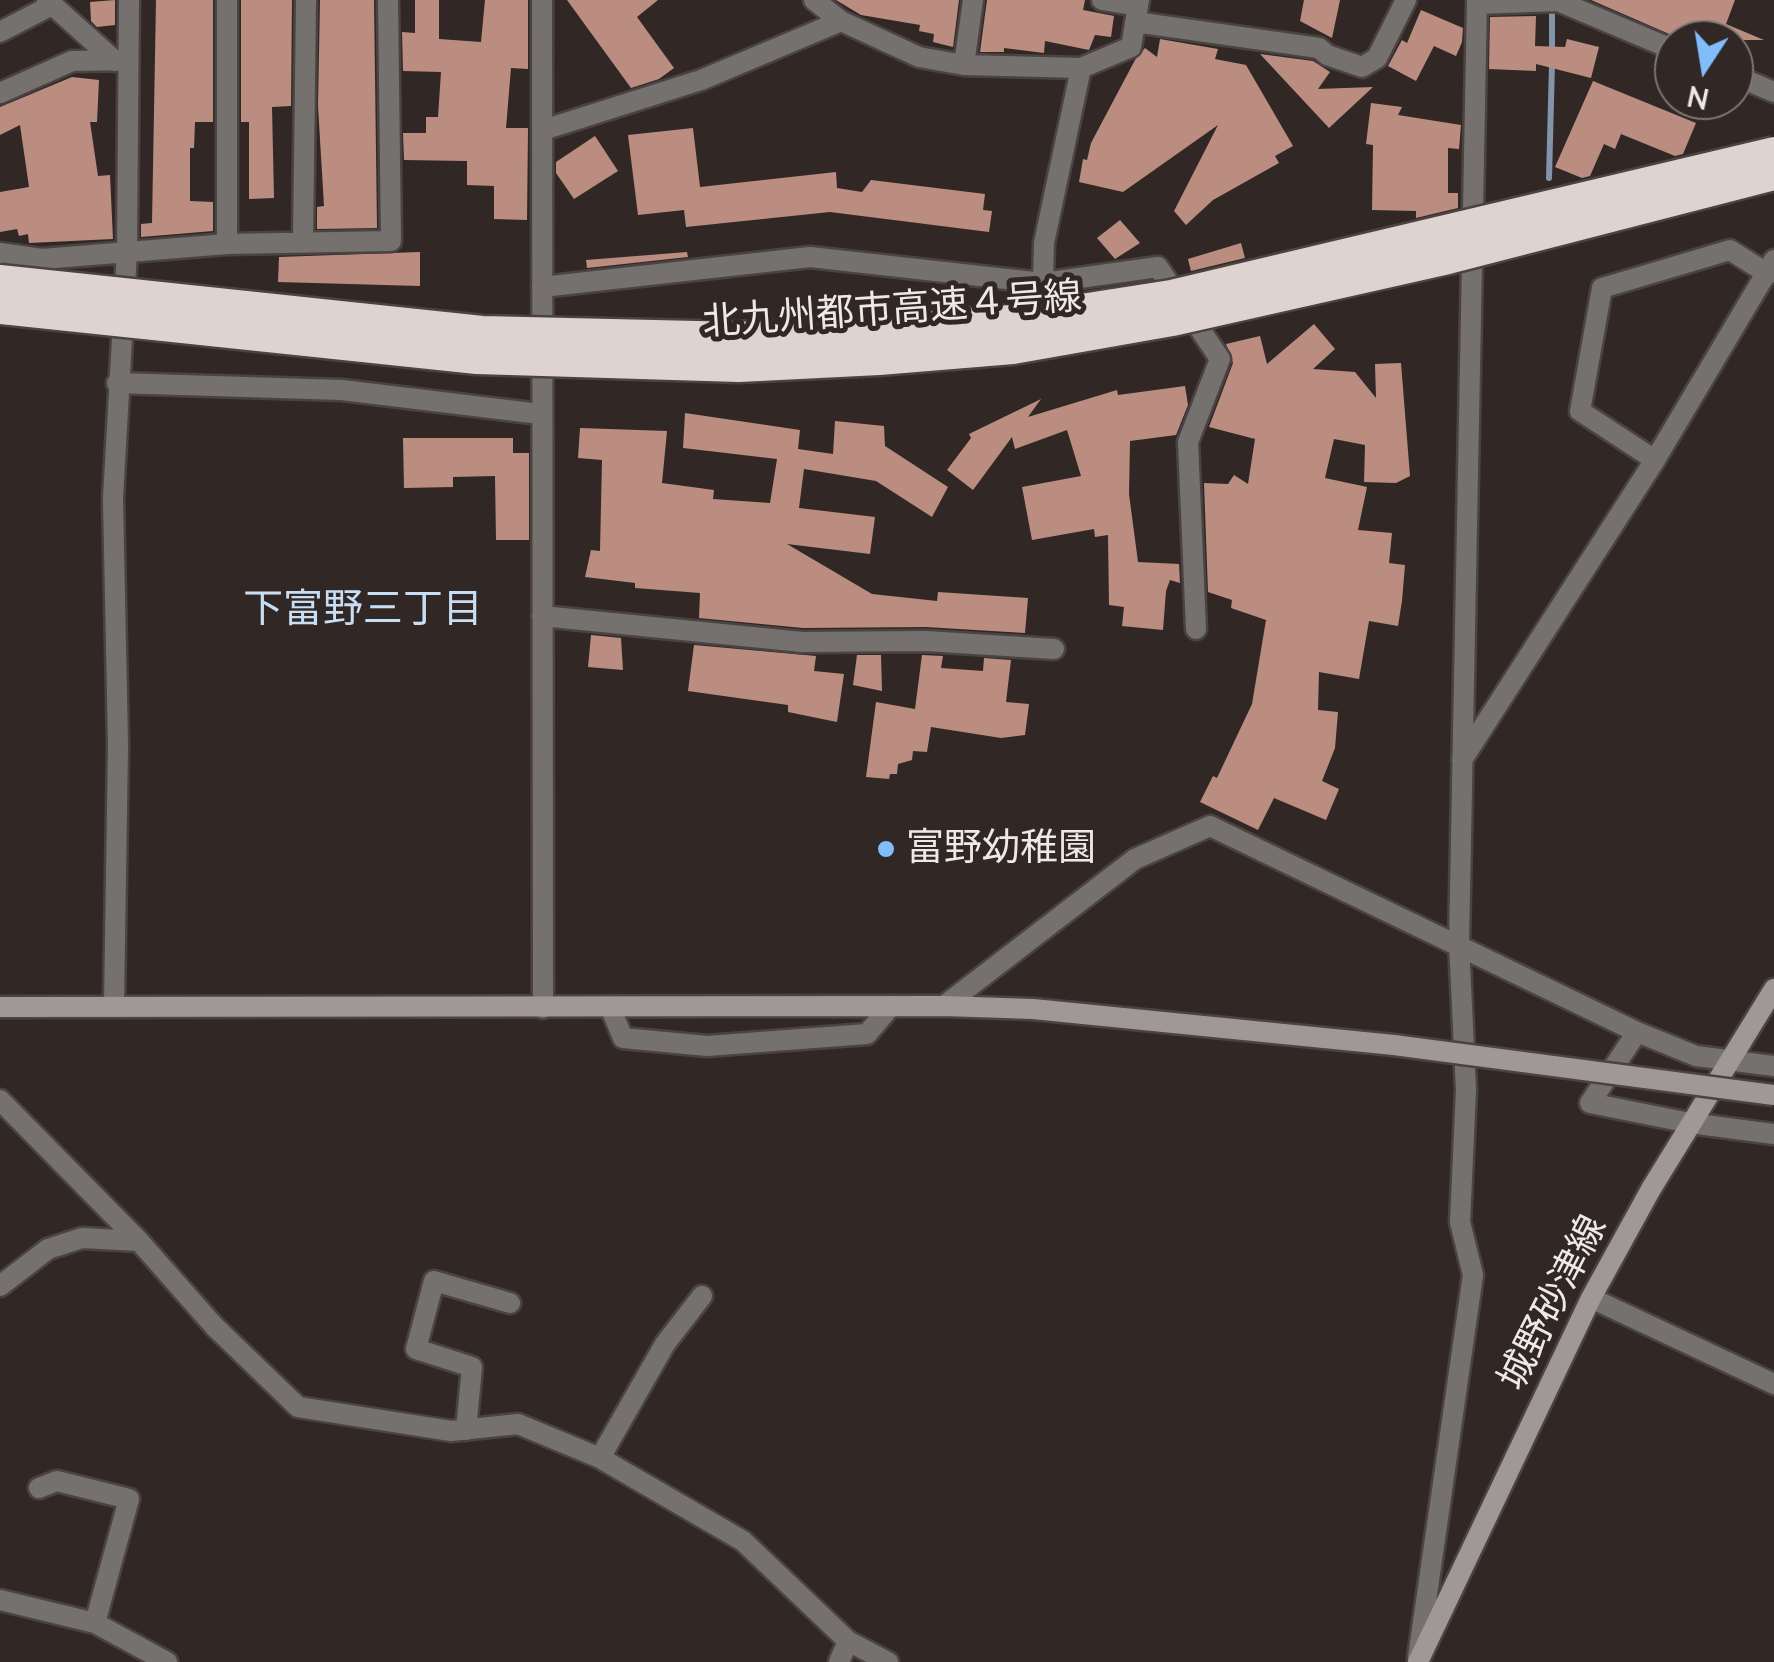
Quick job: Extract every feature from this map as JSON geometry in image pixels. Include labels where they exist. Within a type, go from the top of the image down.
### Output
[{"type":"highway","name":"北九州都市高速４号線","points":[[0,280],[482,331],[660,337],[876,331],[1011,320],[1171,295],[1774,152]]},
{"type":"highway","name":"北九州都市高速４号線","points":[[0,309],[478,359],[739,366],[917,357],[1013,349],[1172,321],[1448,260],[1774,175]]},
{"type":"street","points":[[114,1005],[117,383],[127,251],[122,61],[129,0]]},
{"type":"street","points":[[227,0],[228,244]]},
{"type":"street","points":[[303,243],[306,0]]},
{"type":"street","points":[[0,253],[42,258],[228,244],[391,241],[388,0]]},
{"type":"street","points":[[542,0],[543,1008]]},
{"type":"street","points":[[814,0],[841,21],[919,57],[964,65],[1081,68],[1130,46],[1137,9]]},
{"type":"street","points":[[964,65],[972,0]]},
{"type":"street","points":[[1102,0],[1320,48],[1327,55],[1362,66],[1377,58],[1406,0]]},
{"type":"street","points":[[0,32],[49,2],[122,61]]},
{"type":"street","points":[[1418,1662],[1473,1275],[1460,1222],[1466,1090],[1458,944],[1477,2],[1548,2],[1654,42]]},
{"type":"street","points":[[543,130],[701,80],[841,21]]},
{"type":"street","points":[[0,93],[72,61],[122,61]]},
{"type":"street","points":[[1043,283],[1044,243],[1081,68]]},
{"type":"street","points":[[1461,762],[1655,460],[1771,267],[1730,250],[1602,288],[1580,412],[1655,460]]},
{"type":"street","points":[[542,287],[810,257],[1043,283],[1158,267],[1220,358],[1188,442],[1196,629]]},
{"type":"street","points":[[117,383],[342,390],[540,414]]},
{"type":"street","points":[[542,616],[802,642],[926,641],[1054,649]]},
{"type":"street","points":[[944,1006],[1135,859],[1210,826],[1636,1032],[1696,1056],[1774,1066]]},
{"type":"street","name":"城野砂津線","points":[[1418,1662],[1591,1298],[1690,1124],[1774,989]]},
{"type":"street","points":[[610,1007],[622,1038],[707,1046],[867,1034],[891,1006]]},
{"type":"street","points":[[0,1007],[944,1006],[1034,1010],[1394,1046],[1774,1095]]},
{"type":"street","points":[[1636,1032],[1590,1103],[1690,1124],[1774,1134]]},
{"type":"street","points":[[0,1100],[139,1241],[214,1326],[298,1408],[451,1432],[518,1424],[600,1458],[743,1541],[848,1641],[888,1662]]},
{"type":"street","points":[[0,1286],[48,1249],[82,1238],[139,1241]]},
{"type":"street","points":[[466,1430],[472,1367],[416,1349],[434,1281],[510,1303]]},
{"type":"street","points":[[600,1458],[665,1344],[702,1296]]},
{"type":"street","points":[[1591,1298],[1774,1384]]},
{"type":"street","points":[[39,1488],[57,1481],[129,1499],[95,1623]]},
{"type":"street","points":[[0,1600],[95,1623],[167,1662]]},
{"type":"street","points":[[839,1662],[848,1641]]},
{"type":"building","points":[[115,0],[115,25],[97,27],[91,21],[90,2]]},
{"type":"building","points":[[156,0],[213,0],[213,122],[195,122],[194,148],[190,148],[190,201],[213,202],[213,231],[141,237],[141,224],[152,223]]},
{"type":"building","points":[[241,0],[292,0],[291,106],[272,107],[274,198],[249,199],[249,122],[241,122]]},
{"type":"building","points":[[320,0],[374,0],[377,228],[317,229],[317,207],[324,206],[318,106]]},
{"type":"building","points":[[415,0],[439,0],[439,39],[481,42],[485,0],[528,0],[528,69],[511,68],[506,128],[528,128],[527,220],[494,219],[494,186],[467,185],[467,161],[404,160],[403,133],[426,133],[426,117],[438,117],[441,72],[403,71],[402,32],[415,33]]},
{"type":"building","points":[[567,0],[658,0],[637,17],[674,68],[659,79],[631,88]]},
{"type":"building","points":[[836,0],[959,0],[953,47],[933,42],[934,34],[919,31],[920,25],[861,15]]},
{"type":"building","points":[[987,0],[1085,0],[1083,10],[1114,16],[1111,37],[1095,35],[1089,50],[1045,41],[1044,53],[1004,48],[1004,52],[980,52]]},
{"type":"building","points":[[1304,0],[1340,0],[1332,38],[1300,21]]},
{"type":"building","points":[[1591,0],[1735,0],[1728,20],[1654,20],[1654,27]]},
{"type":"building","points":[[1421,10],[1463,28],[1456,56],[1434,46],[1416,81],[1388,66],[1402,40],[1407,43]]},
{"type":"building","points":[[1536,16],[1535,46],[1565,47],[1567,39],[1599,47],[1591,78],[1536,64],[1536,71],[1489,69],[1490,17]]},
{"type":"building","points":[[1160,39],[1218,49],[1215,59],[1246,65],[1293,146],[1275,156],[1279,163],[1213,200],[1186,225],[1174,211],[1218,125],[1123,192],[1079,182],[1083,159],[1087,160],[1091,143],[1135,60],[1145,48],[1157,57]]},
{"type":"building","points":[[1260,54],[1313,61],[1330,72],[1318,89],[1373,87],[1329,128]]},
{"type":"building","points":[[72,77],[99,80],[97,122],[90,122],[98,176],[110,175],[113,239],[29,243],[28,234],[19,236],[17,229],[0,232],[0,192],[29,187],[20,125],[0,135],[0,107]]},
{"type":"building","points":[[1593,81],[1654,106],[1654,120],[1696,123],[1683,154],[1675,156],[1621,134],[1615,149],[1604,144],[1590,176],[1582,178],[1555,167]]},
{"type":"building","points":[[1371,103],[1402,107],[1398,115],[1461,125],[1459,149],[1448,148],[1448,193],[1458,193],[1458,208],[1416,218],[1416,211],[1372,210],[1373,145],[1366,144]]},
{"type":"building","points":[[693,128],[700,187],[836,172],[837,188],[862,192],[871,180],[985,194],[983,210],[992,211],[989,232],[830,212],[686,227],[684,210],[638,215],[628,135]]},
{"type":"building","points":[[595,136],[618,171],[574,199],[556,173],[556,162]]},
{"type":"building","points":[[1120,220],[1140,243],[1115,259],[1097,238]]},
{"type":"building","points":[[1241,243],[1245,258],[1191,271],[1188,259]]},
{"type":"building","points":[[420,252],[420,286],[278,282],[279,257]]},
{"type":"building","points":[[687,252],[688,257],[587,268],[586,260]]},
{"type":"building","points":[[1314,324],[1335,349],[1313,369],[1355,372],[1376,398],[1375,364],[1401,363],[1410,476],[1396,483],[1364,482],[1365,445],[1334,439],[1325,478],[1367,487],[1358,530],[1392,533],[1389,563],[1405,565],[1402,601],[1398,626],[1369,621],[1359,679],[1319,672],[1318,710],[1338,712],[1335,748],[1322,781],[1339,789],[1326,820],[1274,798],[1258,830],[1200,802],[1213,776],[1217,778],[1252,704],[1266,620],[1231,608],[1232,600],[1208,592],[1204,483],[1228,484],[1234,475],[1248,484],[1255,439],[1209,427],[1233,363],[1226,344],[1260,336],[1267,364]]},
{"type":"building","points":[[1185,386],[1188,405],[1176,435],[1130,441],[1129,494],[1138,562],[1179,564],[1180,583],[1170,580],[1166,591],[1163,630],[1122,626],[1124,607],[1109,605],[1108,535],[1095,537],[1094,529],[1032,540],[1022,487],[1081,476],[1067,430],[1015,449],[1012,437],[973,490],[947,470],[971,438],[969,434],[1041,399],[1028,417],[1117,390],[1118,395]]},
{"type":"building","points":[[685,413],[800,430],[798,449],[833,454],[835,421],[884,426],[885,446],[948,487],[932,517],[876,481],[804,469],[799,508],[875,517],[870,554],[787,544],[872,594],[937,601],[938,592],[1028,598],[1025,633],[926,627],[803,628],[699,618],[700,593],[635,588],[635,583],[585,577],[591,550],[600,551],[602,460],[578,458],[580,428],[667,431],[662,483],[714,490],[713,499],[770,503],[777,459],[683,448]]},
{"type":"building","points":[[403,438],[513,438],[513,453],[529,453],[529,540],[496,540],[495,476],[453,477],[453,487],[404,488]]},
{"type":"building","points":[[591,635],[621,638],[623,670],[588,667]]},
{"type":"building","points":[[694,645],[816,656],[814,671],[844,674],[837,722],[788,712],[788,705],[688,691]]},
{"type":"building","points":[[857,655],[881,655],[882,691],[853,685]]},
{"type":"building","points":[[922,655],[943,656],[941,668],[983,671],[984,658],[1011,660],[1006,702],[1029,704],[1025,735],[1001,738],[931,727],[927,752],[913,751],[912,760],[898,764],[897,774],[890,774],[889,779],[866,777],[876,702],[915,709]]},
{"type":"waterway","points":[[1552,4],[1552,51]]},
{"type":"waterway","points":[[1549,178],[1552,64]]},
{"type":"place","name":"富野幼稚園","points":[[886,849]]},
{"type":"district","name":"下富野三丁目","points":[[363,610]]}]
